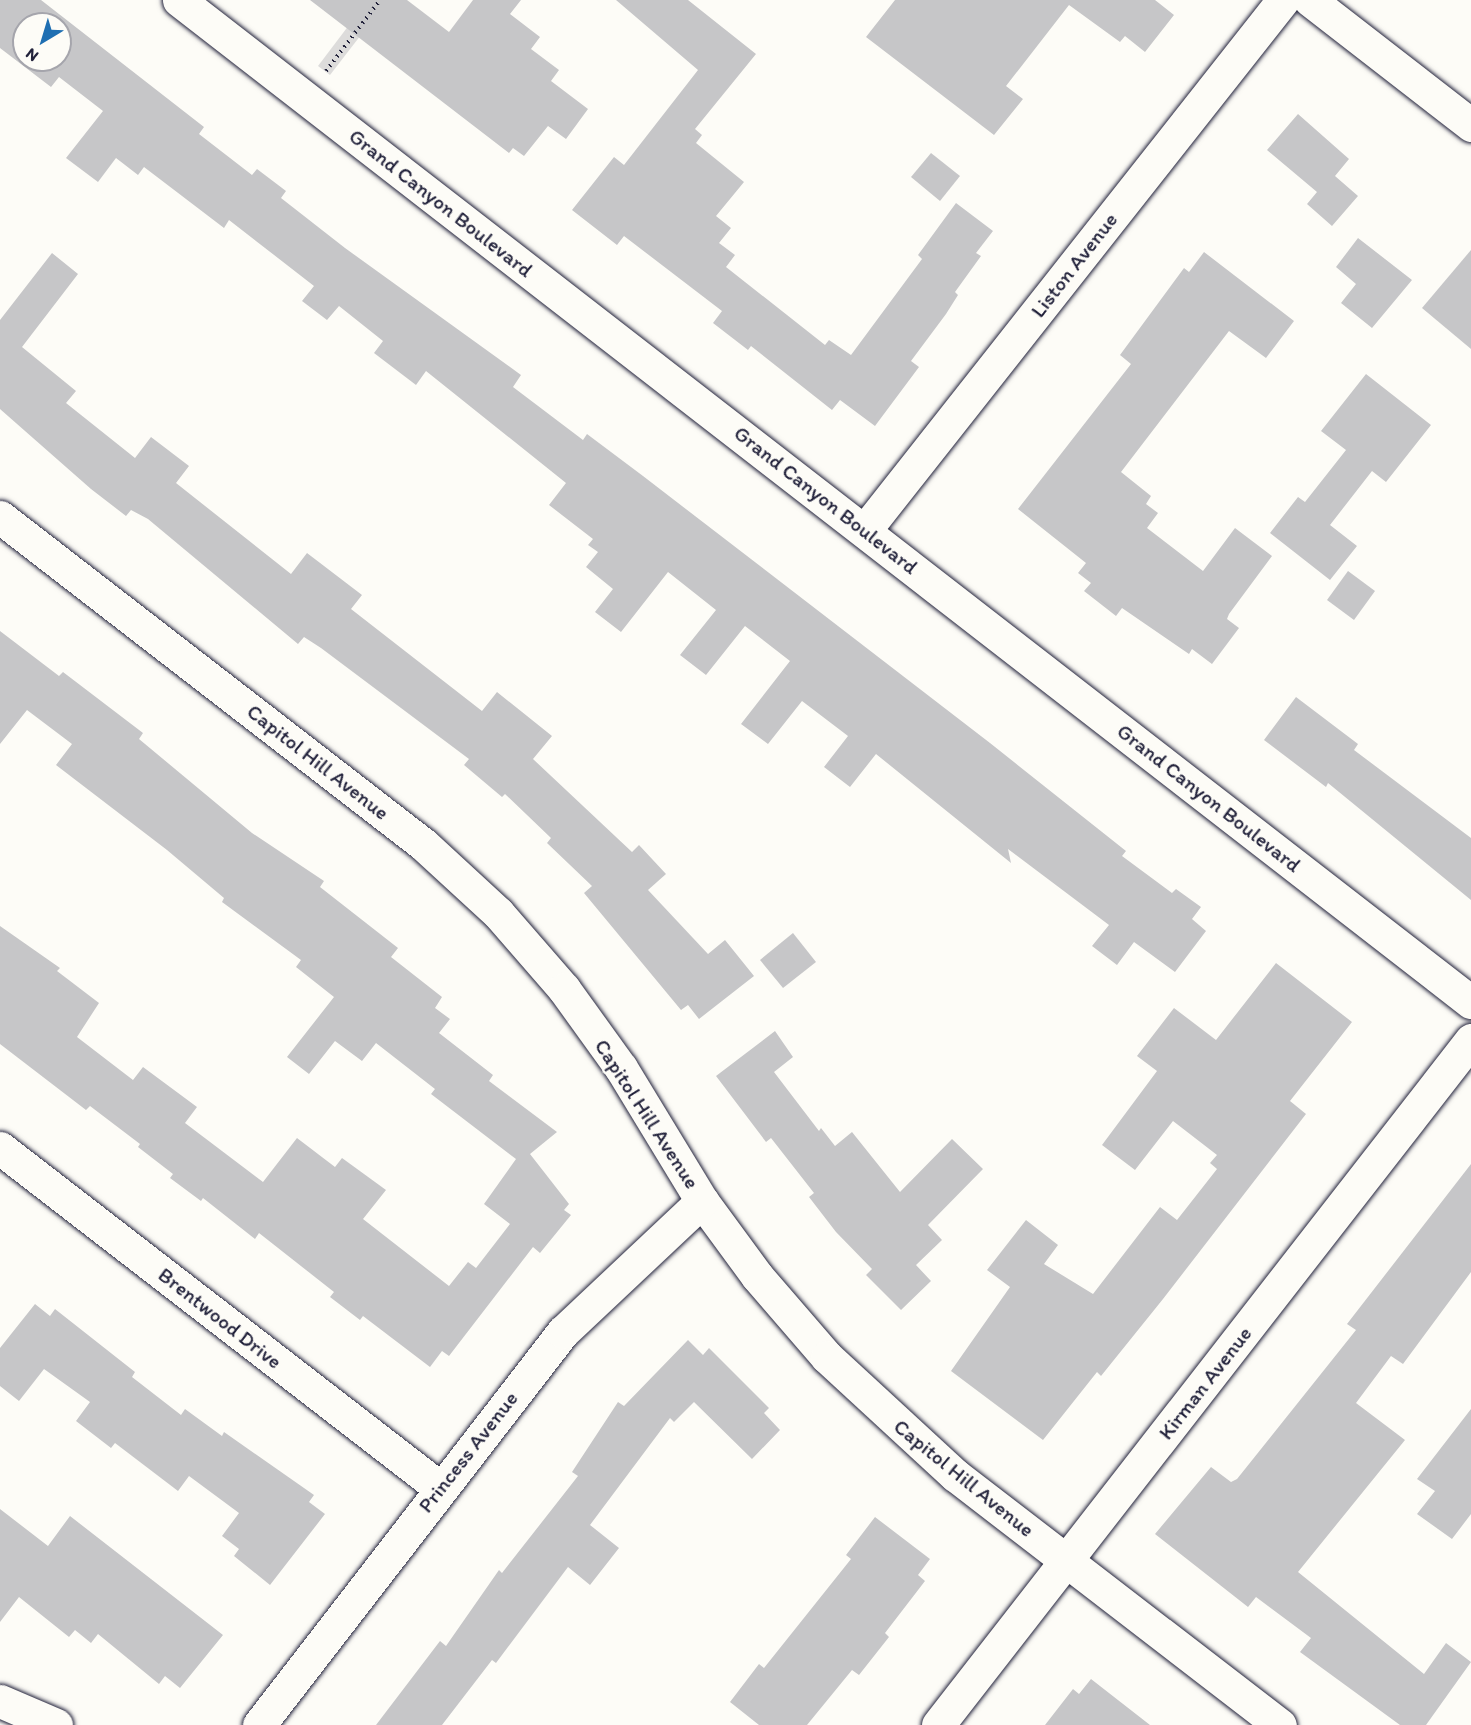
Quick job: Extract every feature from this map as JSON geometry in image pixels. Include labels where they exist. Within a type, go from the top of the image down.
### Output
[{"type":"street","name":"Grand Canyon Boulevard","points":[[179,0],[1471,1002]]},
{"type":"street","name":"Liston Avenue","points":[[865,530],[1283,0]]},
{"type":"street","points":[[1310,0],[1471,124]]},
{"type":"street","name":"Capitol Hill Avenue","points":[[0,517],[423,844],[498,913],[564,988],[615,1059],[702,1201],[757,1276],[827,1357],[955,1475],[1280,1725]]},
{"type":"street","name":"Kirman Avenue","points":[[938,1725],[1471,1040]]},
{"type":"street","name":"Brentwood Drive","points":[[0,1148],[440,1488]]},
{"type":"street","name":"Princess Avenue","points":[[259,1725],[562,1332],[702,1201]]},
{"type":"street","points":[[0,1701],[56,1725]]},
{"type":"path","points":[[306,98],[380,0]]},
{"type":"shaded area","points":[[368,0],[388,0],[330,75],[318,66]]},
{"type":"building","points":[[0,0],[41,0],[56,12],[12,12],[12,57],[0,48]]},
{"type":"building","points":[[310,0],[407,0],[449,32],[473,0],[521,0],[510,14],[540,37],[531,49],[559,70],[551,81],[588,109],[566,139],[548,126],[524,156],[513,148],[509,153]]},
{"type":"building","points":[[616,0],[688,0],[756,54],[695,129],[702,135],[696,143],[744,182],[716,216],[731,228],[719,243],[735,255],[726,267],[825,345],[829,340],[851,355],[922,259],[918,255],[956,203],[993,231],[976,253],[981,256],[955,292],[958,295],[911,361],[919,367],[875,426],[840,400],[832,410],[751,346],[748,350],[713,323],[722,311],[624,236],[617,245],[572,210],[614,157],[624,165],[698,70]]},
{"type":"building","points":[[895,0],[1155,0],[1174,15],[1145,52],[1125,36],[1120,42],[1069,5],[1006,86],[1023,99],[994,135],[866,37]]},
{"type":"building","points":[[72,24],[204,127],[199,134],[252,175],[257,169],[286,191],[281,198],[345,248],[521,375],[513,387],[583,440],[587,434],[643,476],[990,743],[1126,851],[1122,856],[1172,893],[1176,889],[1201,907],[1192,919],[1206,931],[1175,972],[1134,942],[1117,965],[1092,946],[1109,925],[1008,849],[1011,863],[876,754],[850,787],[824,767],[848,736],[802,701],[768,744],[741,724],[790,661],[745,626],[706,675],[680,655],[716,610],[668,572],[621,632],[595,612],[613,589],[586,567],[598,552],[588,545],[593,539],[549,505],[566,483],[426,371],[416,385],[374,353],[383,341],[339,306],[327,320],[302,301],[314,286],[229,220],[224,228],[144,167],[138,175],[116,158],[98,182],[66,158],[103,111],[59,77],[51,87],[31,72],[72,72]]},
{"type":"building","points":[[1298,114],[1349,159],[1335,176],[1358,196],[1332,226],[1307,204],[1317,192],[1267,150]]},
{"type":"building","points":[[931,153],[960,176],[940,201],[911,177]]},
{"type":"building","points":[[1358,238],[1412,280],[1372,328],[1341,303],[1356,284],[1336,267]]},
{"type":"building","points":[[1471,250],[1471,349],[1422,308]]},
{"type":"building","points":[[1204,252],[1294,321],[1266,358],[1229,331],[1121,472],[1151,496],[1146,504],[1158,513],[1147,528],[1203,571],[1235,528],[1272,556],[1229,614],[1227,619],[1239,628],[1212,664],[1192,649],[1189,654],[1122,608],[1116,616],[1084,591],[1091,583],[1078,573],[1086,563],[1018,509],[1131,364],[1120,355],[1184,268],[1189,272]]},
{"type":"building","points":[[52,253],[78,274],[22,347],[76,391],[66,403],[135,458],[151,437],[189,466],[176,483],[291,574],[307,553],[362,595],[351,609],[482,711],[497,692],[552,736],[533,759],[632,852],[639,845],[666,874],[648,890],[708,954],[725,940],[754,976],[699,1019],[688,1005],[681,1010],[584,893],[592,886],[547,843],[551,838],[505,794],[502,797],[464,765],[469,759],[321,648],[304,637],[298,644],[148,519],[131,510],[126,516],[91,489],[0,409],[0,320]]},
{"type":"building","points":[[1366,374],[1431,425],[1386,482],[1372,471],[1330,525],[1357,546],[1330,580],[1270,533],[1298,497],[1305,502],[1346,450],[1321,431]]},
{"type":"building","points":[[1348,571],[1375,591],[1354,620],[1327,600]]},
{"type":"building","points":[[0,631],[59,676],[63,672],[143,733],[139,739],[252,833],[324,881],[320,887],[398,948],[391,957],[442,997],[435,1008],[450,1019],[439,1033],[493,1075],[489,1081],[557,1132],[530,1154],[569,1204],[564,1210],[571,1215],[540,1253],[533,1247],[449,1356],[442,1351],[430,1367],[363,1316],[360,1320],[330,1297],[334,1292],[259,1233],[255,1239],[203,1198],[201,1201],[170,1178],[173,1174],[138,1147],[140,1144],[90,1106],[86,1110],[0,1044],[0,926],[60,968],[57,971],[99,1003],[77,1037],[133,1080],[143,1067],[197,1107],[185,1123],[263,1182],[297,1138],[335,1167],[342,1158],[386,1190],[363,1219],[449,1286],[468,1262],[476,1268],[510,1224],[484,1204],[516,1159],[431,1094],[435,1089],[376,1043],[362,1061],[335,1041],[309,1074],[287,1057],[334,997],[296,967],[301,960],[222,902],[224,898],[167,850],[56,765],[72,744],[27,710],[0,744]]},
{"type":"building","points":[[1296,697],[1358,744],[1354,750],[1471,838],[1471,900],[1328,783],[1326,787],[1264,740]]},
{"type":"building","points":[[793,933],[816,962],[783,988],[760,960]]},
{"type":"building","points":[[1276,963],[1352,1022],[1290,1101],[1306,1114],[1101,1376],[1097,1372],[1043,1440],[951,1371],[1010,1287],[987,1270],[1026,1220],[1058,1245],[1044,1264],[1093,1294],[1160,1207],[1177,1220],[1217,1169],[1210,1163],[1217,1155],[1173,1121],[1135,1170],[1102,1145],[1157,1071],[1137,1056],[1174,1008],[1216,1040]]},
{"type":"building","points":[[775,1031],[793,1057],[774,1072],[819,1131],[821,1128],[835,1146],[852,1132],[900,1192],[952,1139],[983,1169],[928,1225],[942,1240],[916,1265],[931,1281],[901,1310],[866,1275],[872,1269],[836,1232],[809,1197],[814,1193],[771,1138],[766,1142],[716,1076]]},
{"type":"building","points":[[1471,1164],[1471,1272],[1403,1364],[1391,1356],[1356,1403],[1405,1440],[1298,1572],[1424,1674],[1446,1643],[1471,1662],[1426,1725],[1400,1725],[1300,1652],[1311,1638],[1256,1597],[1248,1607],[1155,1534],[1211,1467],[1231,1482],[1237,1479],[1356,1330],[1347,1324]]},
{"type":"building","points":[[35,1304],[50,1316],[55,1309],[135,1372],[132,1377],[181,1415],[185,1409],[222,1436],[224,1432],[314,1495],[309,1502],[325,1514],[270,1585],[234,1556],[239,1549],[222,1536],[239,1513],[189,1476],[178,1491],[115,1443],[111,1448],[76,1421],[90,1402],[44,1369],[19,1401],[0,1386],[0,1348]]},
{"type":"building","points":[[688,1340],[703,1355],[709,1348],[769,1408],[764,1413],[780,1430],[752,1459],[694,1402],[674,1422],[670,1418],[590,1525],[619,1548],[590,1585],[568,1567],[496,1663],[492,1660],[442,1725],[376,1725],[440,1641],[446,1646],[499,1570],[502,1573],[578,1476],[572,1472],[618,1402],[624,1406]]},
{"type":"building","points":[[1471,1409],[1471,1514],[1452,1539],[1417,1514],[1435,1491],[1417,1479]]},
{"type":"building","points":[[0,1509],[48,1546],[70,1516],[223,1635],[180,1688],[165,1676],[159,1684],[98,1634],[91,1643],[75,1630],[69,1637],[19,1597],[0,1622]]},
{"type":"building","points":[[875,1517],[930,1559],[918,1575],[925,1581],[885,1633],[889,1637],[859,1675],[852,1670],[807,1725],[759,1725],[730,1702],[759,1664],[764,1668],[851,1559],[846,1555]]},
{"type":"building","points":[[1091,1679],[1150,1725],[1045,1725],[1073,1689],[1079,1694]]}]
